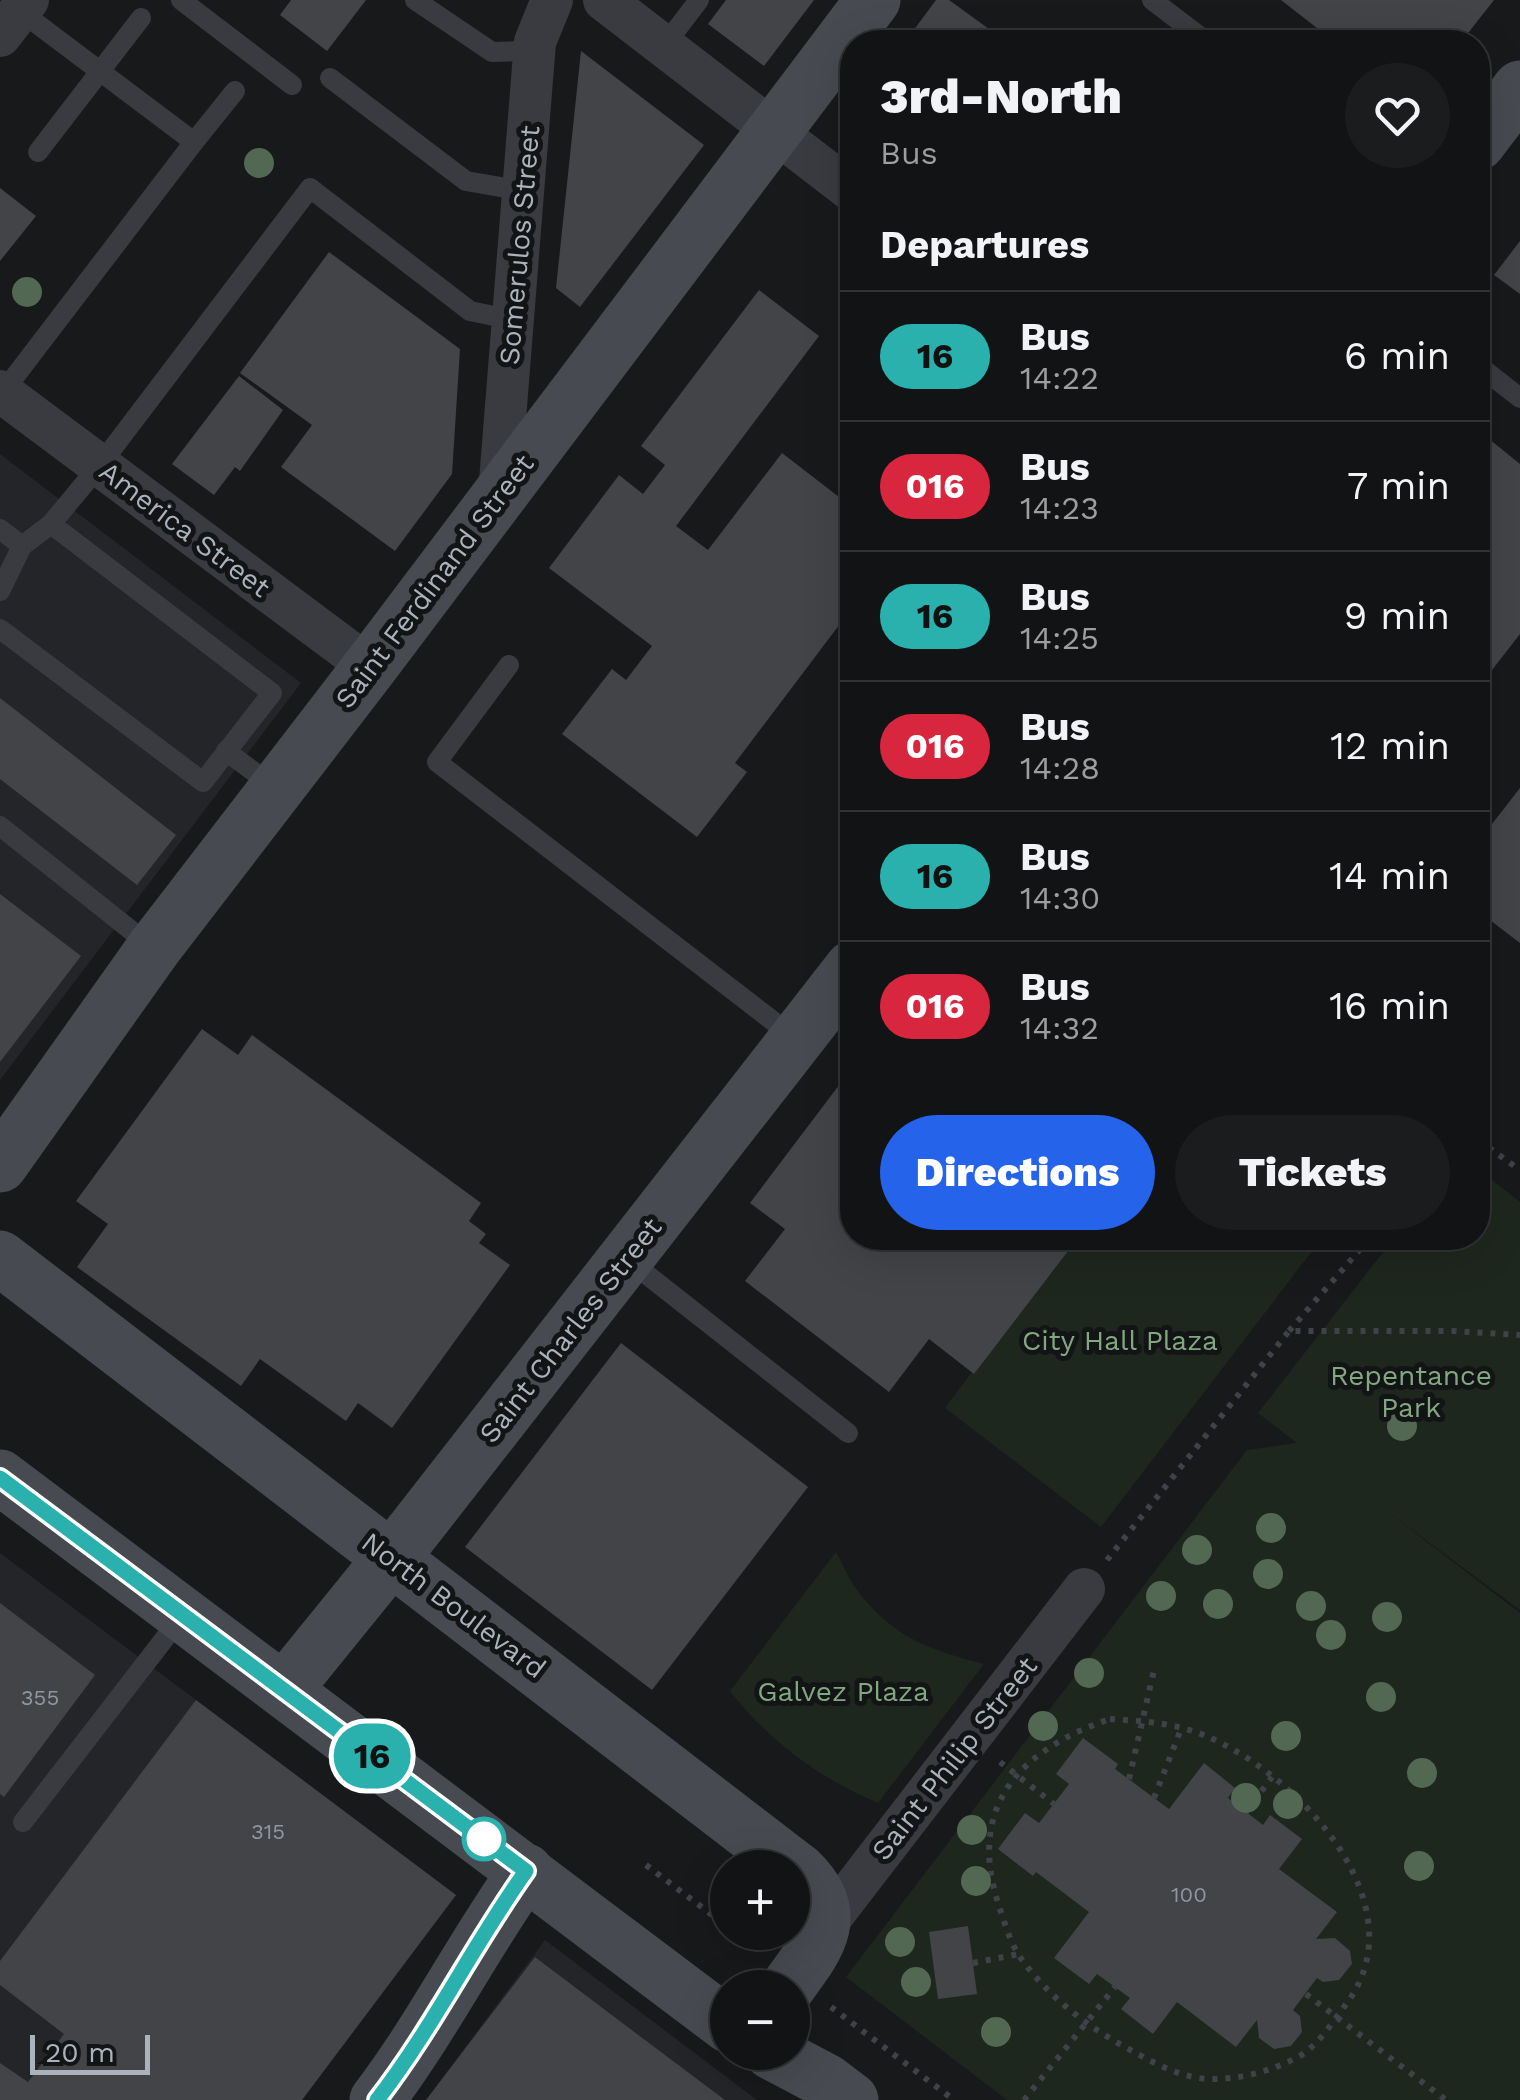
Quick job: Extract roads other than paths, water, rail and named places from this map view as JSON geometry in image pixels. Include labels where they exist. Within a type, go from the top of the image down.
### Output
[{"type":"street","name":"Somerulos Street","points":[[499,494],[534,51],[552,0]]},
{"type":"street","points":[[604,0],[840,182]]},
{"type":"street","name":"Saint Ferdinand Street","points":[[850,30],[873,0]]},
{"type":"street","name":"Saint Ferdinand Street","points":[[0,1165],[154,948],[840,44]]},
{"type":"street","points":[[1490,128],[1520,88]]},
{"type":"street","name":"America Street","points":[[1,392],[370,667]]},
{"type":"street","name":"Saint Charles Street","points":[[284,1690],[840,984]]},
{"type":"street","name":"North Boulevard","points":[[0,1258],[800,1871],[820,1896],[824,1928]]},
{"type":"street","points":[[0,1478],[710,2011]]},
{"type":"street","name":"Saint Philip Street","points":[[824,1928],[1084,1589]]},
{"type":"street","points":[[377,2100],[526,1871]]},
{"type":"street","points":[[800,1970],[824,1928]]},
{"type":"street","points":[[805,2070],[852,2100]]},
{"type":"lane","points":[[182,0],[292,85]]},
{"type":"lane","points":[[414,0],[492,52],[534,51]]},
{"type":"lane","points":[[664,46],[699,0]]},
{"type":"lane","points":[[1152,0],[1191,30]]},
{"type":"lane","points":[[16,16],[99,70],[194,142]]},
{"type":"lane","points":[[38,152],[140,18]]},
{"type":"lane","points":[[330,78],[466,182],[524,191]]},
{"type":"lane","points":[[1,392],[235,91]]},
{"type":"lane","points":[[0,591],[22,546],[52,524],[100,466],[310,188],[470,311],[514,320]]},
{"type":"lane","points":[[1490,374],[1520,398]]},
{"type":"lane","points":[[0,629],[203,782],[272,692],[52,524]]},
{"type":"lane","points":[[0,529],[22,546]]},
{"type":"lane","points":[[509,665],[437,762],[798,1040]]},
{"type":"lane","points":[[226,751],[278,789]]},
{"type":"lane","points":[[0,826],[154,948]]},
{"type":"lane","points":[[627,1259],[848,1433]]},
{"type":"lane","points":[[23,1822],[184,1615]]},
{"type":"park label","name":"City Hall Plaza","points":[[1120,1340]]},
{"type":"park label","name":"Repentance Park","points":[[1411,1391]]},
{"type":"park label","name":"Galvez Plaza","points":[[843,1691]]}]
